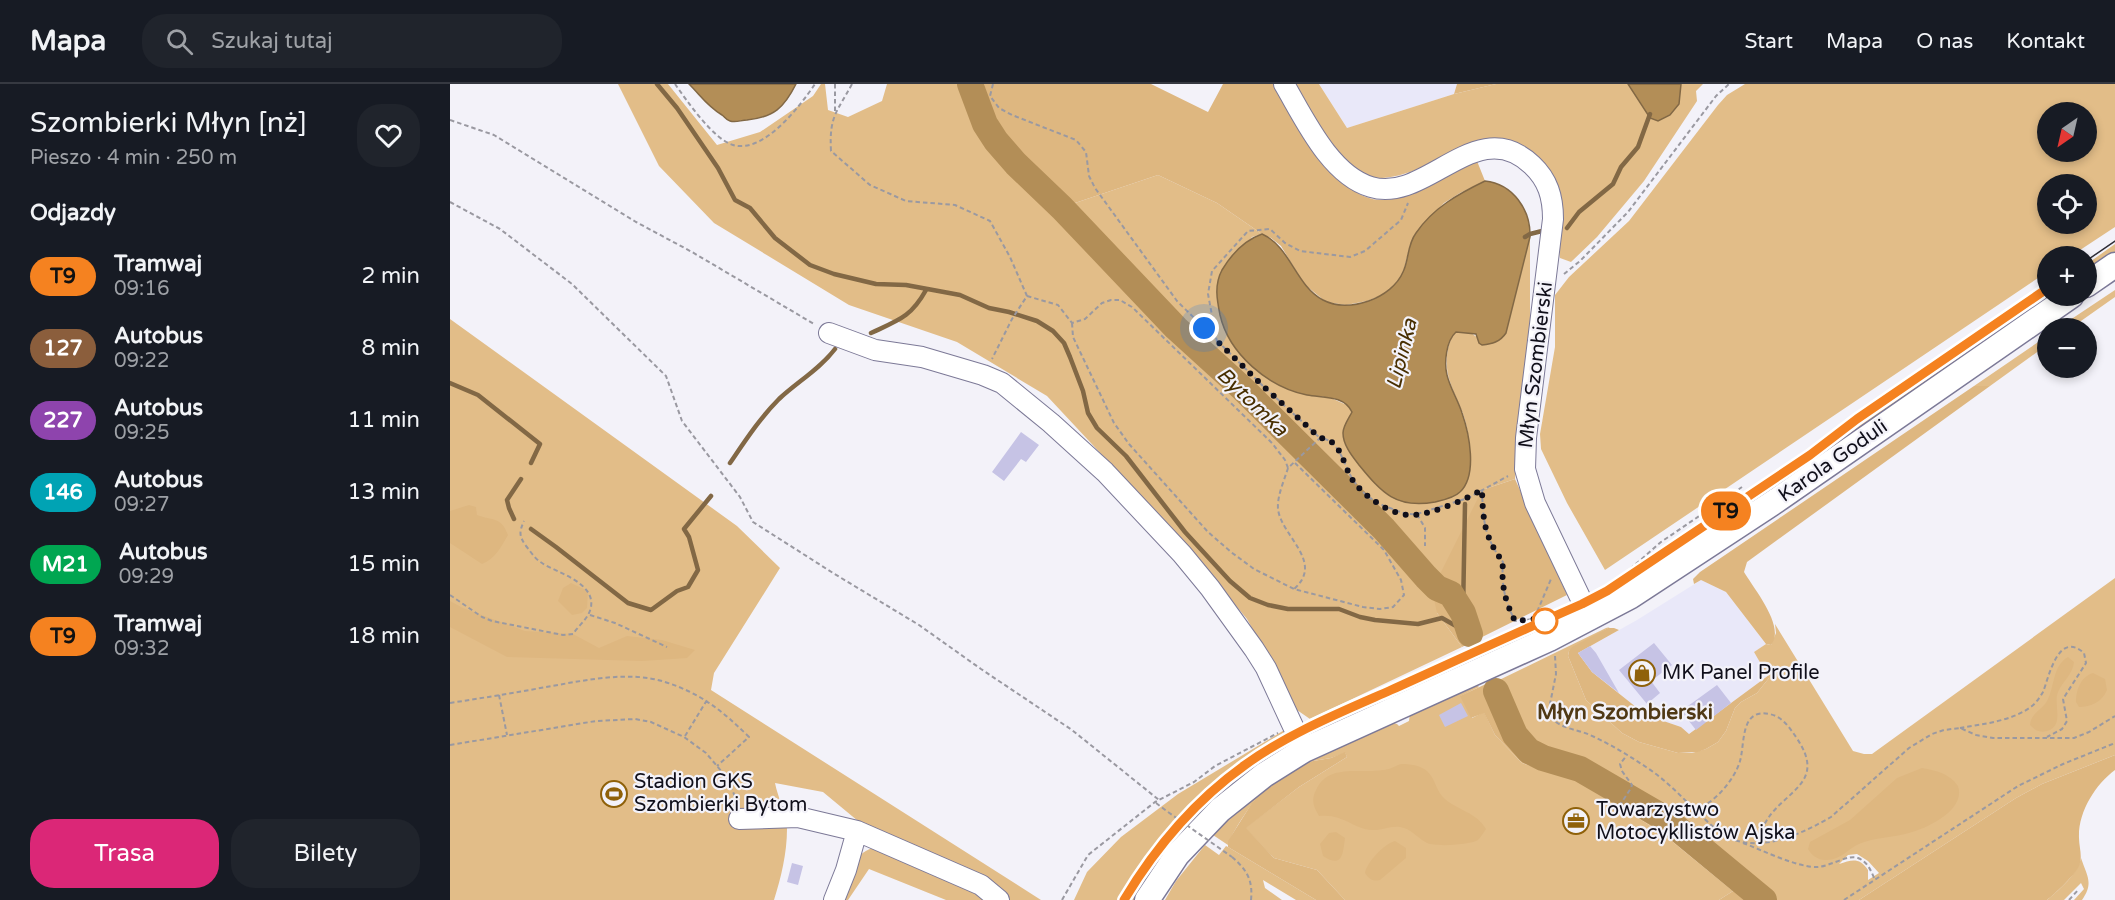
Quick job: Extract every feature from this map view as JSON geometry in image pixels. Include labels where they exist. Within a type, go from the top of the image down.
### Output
[{"type":"main road","points":[[2097,277],[2115,265]]},
{"type":"main road","name":"Karola Goduli","points":[[1147,900],[1177,855],[1220,810],[1264,774],[1304,750],[1507,658],[1590,618],[1650,585],[1694,557],[2057,306]]},
{"type":"street","points":[[1284,84],[1316,138],[1344,172],[1359,183],[1373,188],[1388,190],[1407,185]]},
{"type":"street","name":"Młyn Szombierski","points":[[1407,185],[1462,156],[1500,149],[1512,151],[1527,161],[1538,171],[1551,195],[1553,219],[1526,438],[1525,469],[1535,503],[1590,618]]},
{"type":"street","points":[[830,333],[875,350],[922,357],[983,375],[1002,383],[1051,423],[1105,472],[1182,554],[1210,588],[1254,649],[1304,750]]},
{"type":"street","points":[[738,810],[798,817],[858,831],[981,885],[999,900]]},
{"type":"street","points":[[834,900],[858,831]]},
{"type":"path","points":[[675,84],[719,137],[732,145],[741,146],[756,143],[777,129],[799,109],[815,84]]},
{"type":"path","points":[[835,84],[835,111],[830,135],[831,151],[870,185],[906,201],[955,205],[990,221],[1010,257],[1027,296]]},
{"type":"path","points":[[835,111],[852,84]]},
{"type":"path","points":[[993,84],[990,96],[999,108],[1030,123],[1076,140],[1086,152],[1089,176],[1095,188],[1177,301],[1217,342],[1320,438],[1334,445],[1341,454],[1355,484],[1370,499],[1407,515],[1417,514],[1468,498],[1516,471],[1525,469]]},
{"type":"path","points":[[1546,277],[1564,273],[1580,261],[1628,212],[1716,96],[1729,84]]},
{"type":"path","points":[[450,120],[494,135],[636,222],[733,275],[830,333]]},
{"type":"path","points":[[1217,342],[1208,294],[1212,271],[1248,231],[1270,229],[1285,243],[1300,251],[1350,257],[1365,252],[1401,220],[1408,206],[1407,185]]},
{"type":"path","points":[[450,202],[500,229],[572,284],[666,376],[682,421],[740,497],[753,522],[919,625],[1072,730],[1159,800]]},
{"type":"path","points":[[983,375],[1017,310],[1027,296]]},
{"type":"path","points":[[1027,296],[1058,305],[1072,322],[1073,337],[1110,414],[1129,444],[1208,532],[1231,552],[1254,569],[1294,589],[1363,607],[1380,609],[1393,607],[1404,595],[1401,580],[1384,550],[1295,463]]},
{"type":"path","points":[[1072,322],[1085,319],[1102,303],[1112,300],[1120,300],[1132,307],[1272,443],[1288,468]]},
{"type":"path","points":[[1294,589],[1300,584],[1304,574],[1304,563],[1302,552],[1281,520],[1278,508],[1279,495],[1288,468],[1320,438]]},
{"type":"path","points":[[1579,596],[1590,590],[1596,591],[1629,570],[1661,542],[1742,487]]},
{"type":"path","points":[[1482,490],[1483,522],[1496,553],[1503,562],[1502,581],[1506,603],[1515,621],[1534,619],[1560,557]]},
{"type":"path","points":[[1417,514],[1425,528],[1425,546]]},
{"type":"path","points":[[450,595],[482,617],[492,621],[563,635],[573,634],[588,614],[591,606],[590,597],[572,577],[542,564],[527,547],[519,531],[524,521]]},
{"type":"path","points":[[588,614],[615,623],[667,647]]},
{"type":"path","points":[[1737,841],[1775,840],[1797,835],[1831,816],[1920,741],[1944,730],[2006,718],[2029,708],[2042,693],[2049,671],[2058,654],[2072,647],[2076,648],[2084,653],[2086,663],[2063,699],[2067,721],[2061,729],[2045,738]]},
{"type":"path","points":[[1555,651],[1556,674],[1550,710],[1556,722],[1593,737],[1627,755],[1664,780],[1719,830],[1737,841],[1815,867],[1852,857],[1858,858],[1868,866],[1875,880]]},
{"type":"path","points":[[450,703],[600,678],[638,678],[663,681],[707,700],[749,737],[717,766]]},
{"type":"path","points":[[499,695],[507,735]]},
{"type":"path","points":[[684,737],[707,700]]},
{"type":"path","points":[[1694,809],[1710,804],[1736,772],[1741,758],[1744,730],[1749,720],[1762,713],[1774,715],[1784,721],[1794,734],[1808,761],[1807,774],[1764,825],[1765,833],[1775,840]]},
{"type":"path","points":[[1960,728],[1976,735],[1993,738],[2074,738],[2115,717]]},
{"type":"path","points":[[450,745],[596,721],[624,719],[651,722],[684,737],[706,753],[727,778],[738,810]]},
{"type":"path","points":[[1062,900],[1088,855],[1155,802],[1194,782],[1215,765],[1240,754],[1293,724]]},
{"type":"path","points":[[1844,900],[2018,786],[2063,764],[2115,743]]},
{"type":"path","points":[[1606,812],[1615,810],[1631,788],[1632,785],[1620,764],[1627,755]]},
{"type":"path","points":[[1155,802],[1232,857],[1245,869],[1250,877],[1251,900]]},
{"type":"path","points":[[2069,900],[2079,889]]},
{"type":"shaded area","points":[[618,84],[668,84],[717,145],[760,132],[813,96],[821,84],[825,84],[828,110],[848,117],[882,101],[887,84],[980,84],[996,124],[1017,150],[1072,204],[1158,175],[1217,203],[1262,234],[1252,237],[1217,285],[1221,320],[1306,395],[1331,398],[1349,406],[1352,412],[1345,444],[1376,485],[1460,493],[1467,472],[1469,441],[1466,422],[1450,383],[1447,361],[1449,344],[1456,332],[1471,333],[1478,338],[1506,333],[1530,237],[1530,335],[1520,407],[1515,479],[1482,490],[1437,613],[1462,647],[1310,719],[1297,710],[1247,619],[1174,532],[1047,396],[957,342],[849,305],[714,223],[659,166]]},
{"type":"shaded area","points":[[980,84],[1151,84],[1208,112],[1223,84],[1277,84],[1320,157],[1350,188],[1366,197],[1384,200],[1404,196],[1423,189],[1461,167],[1477,161],[1485,181],[1444,203],[1415,234],[1403,273],[1395,285],[1382,295],[1346,305],[1326,302],[1304,284],[1281,246],[1271,238],[1217,203],[1158,175],[1072,204],[1017,150],[996,124]]},
{"type":"shaded area","points":[[1294,84],[1319,84],[1347,128],[1454,94],[1496,84],[1703,84],[1696,91],[1697,101],[1644,181],[1597,237],[1571,262],[1560,258],[1559,246],[1563,218],[1561,194],[1556,180],[1548,169],[1538,162],[1482,141],[1393,177],[1382,178],[1368,175],[1354,168],[1330,142]]},
{"type":"shaded area","points":[[1319,84],[1457,84],[1454,94],[1347,128]]},
{"type":"shaded area","points":[[1457,84],[1496,84],[1454,94]]},
{"type":"shaded area","points":[[1745,84],[2115,84],[2115,227],[2086,246],[2037,246],[2037,279],[1605,570],[1567,503],[1541,449],[1540,434],[1555,347],[1555,295],[1569,277],[1629,221],[1727,95]]},
{"type":"shaded area","points":[[2115,244],[2115,252],[2097,265],[2097,257]]},
{"type":"shaded area","points":[[2115,290],[2115,297],[2085,318],[2073,318],[2091,306],[2097,306],[2097,302]]},
{"type":"shaded area","points":[[2037,298],[2039,306],[1753,503],[1751,499]]},
{"type":"shaded area","points":[[450,319],[737,526],[780,568],[714,673],[711,690],[1041,900],[1002,900],[980,878],[858,821],[823,792],[775,783],[787,829],[783,865],[774,900],[450,900]]},
{"type":"shaded area","points":[[2037,343],[2037,352],[1990,386],[1974,386]]},
{"type":"shaded area","points":[[1974,386],[1990,386],[1747,562],[1744,572],[1767,608],[1775,628],[1775,637],[1771,645],[1766,644],[1726,592],[1701,580],[1694,584],[1693,579],[1700,572]]},
{"type":"shaded area","points":[[1515,479],[1567,595],[1462,647],[1437,613],[1432,590],[1482,490]]},
{"type":"shaded area","points":[[469,505],[476,507],[477,515],[499,522],[508,535],[494,556],[482,564],[450,543],[450,511]]},
{"type":"shaded area","points":[[2115,578],[2115,755],[2042,784],[2016,798],[1859,900],[1768,900],[1769,897],[1761,893],[1671,817],[1628,788],[1623,788],[1577,761],[1558,754],[1538,752],[1532,749],[1517,730],[1509,705],[1495,682],[1610,627],[1569,651],[1568,656],[1586,700],[1622,733],[1639,742],[1678,753],[1692,753],[1718,742],[1726,731],[1735,708],[1757,693],[1769,678],[1754,652],[1766,644],[1771,645],[1776,633],[1775,624],[1853,751],[1872,754]],"holes":[[[1857,854],[1868,861],[1879,873],[1868,880],[1868,870],[1862,863],[1852,861],[1839,864],[1848,855]]]},
{"type":"shaded area","points":[[1701,580],[1726,592],[1766,644],[1754,652],[1769,675],[1689,734],[1681,727],[1646,715],[1592,672],[1578,653]]},
{"type":"shaded area","points":[[571,583],[588,591],[587,608],[582,613],[572,615],[558,601],[563,588]]},
{"type":"shaded area","points":[[450,601],[525,631],[573,634],[599,648],[627,636],[662,640],[695,650],[687,658],[642,661],[507,657],[450,627]]},
{"type":"shaded area","points":[[1608,628],[1619,630],[1578,653],[1592,672],[1646,715],[1681,727],[1689,734],[1769,675],[1769,678],[1757,693],[1735,708],[1726,731],[1718,742],[1706,749],[1698,752],[1678,753],[1639,742],[1622,733],[1586,700],[1568,656],[1572,647]]},
{"type":"shaded area","points":[[2068,657],[2074,662],[2070,674],[2058,692],[2056,724],[2047,731],[2037,731],[2030,725],[2031,721],[2047,701],[2056,671]]},
{"type":"shaded area","points":[[2093,673],[2105,679],[2107,690],[2096,703],[2079,707],[2076,702],[2080,685]]},
{"type":"shaded area","points":[[1486,684],[1510,735],[1527,753],[1577,772],[1617,794],[1621,800],[1630,801],[1663,823],[1755,900],[1719,900],[1733,891],[1663,834],[1584,783],[1522,763],[1495,735],[1484,713],[1471,718],[1460,696]]},
{"type":"shaded area","points":[[1477,685],[1479,687],[1461,696],[1472,718],[1484,712],[1495,735],[1522,763],[1584,783],[1663,834],[1733,891],[1719,900],[1345,900],[1317,870],[1274,858],[1245,828],[1299,787],[1347,757],[1345,753],[1307,762],[1390,722],[1399,726],[1409,721],[1410,712],[1414,709]]},
{"type":"shaded area","points":[[1286,729],[1290,748],[1137,900],[1074,900],[1087,872],[1121,837],[1178,794]]},
{"type":"shaded area","points":[[1345,752],[1347,757],[1299,787],[1246,828],[1274,858],[1317,870],[1345,900],[1316,900],[1228,847],[1228,841],[1263,790],[1307,762],[1331,758]]},
{"type":"shaded area","points":[[2115,755],[2115,770],[2095,791],[2081,819],[2079,866],[2060,889],[2047,900],[1859,900],[2016,798],[2042,784]]},
{"type":"shaded area","points":[[1401,764],[1415,765],[1424,769],[1430,774],[1445,799],[1482,823],[1486,829],[1478,840],[1460,844],[1431,844],[1404,828],[1372,830],[1334,817],[1319,816],[1313,800],[1321,782],[1328,776],[1345,771],[1385,770]]},
{"type":"shaded area","points":[[1922,768],[1947,775],[1958,786],[1959,795],[1956,803],[1944,817],[1917,831],[1859,844],[1832,860],[1818,859],[1809,851],[1810,842],[1850,820],[1897,778]]},
{"type":"shaded area","points":[[1263,790],[1243,817],[1228,845],[1210,833]]},
{"type":"shaded area","points":[[1336,832],[1345,838],[1341,858],[1335,861],[1323,856],[1320,844],[1329,833]]},
{"type":"shaded area","points":[[1395,841],[1406,848],[1406,858],[1380,880],[1375,881],[1368,877],[1365,873],[1372,859]]},
{"type":"shaded area","points":[[1205,845],[1219,855],[1226,846],[1316,900],[1296,900],[1263,880],[1265,888],[1282,900],[1165,900],[1176,881]]},
{"type":"shaded area","points":[[873,848],[991,900],[946,900],[869,869],[848,900],[840,900],[855,862],[866,851]]},
{"type":"shaded area","points":[[2081,858],[2089,884],[2082,900],[2074,900],[2084,889],[2081,883],[2064,900],[2047,900],[2072,876]]},
{"type":"water","points":[[689,84],[796,84],[782,105],[771,114],[734,122],[727,120],[712,108]]},
{"type":"water","points":[[1628,84],[1681,84],[1679,104],[1670,115],[1658,121],[1650,118]]},
{"type":"water","points":[[1485,181],[1504,187],[1518,200],[1527,217],[1530,237],[1506,333],[1496,342],[1482,345],[1476,334],[1456,332],[1448,346],[1446,370],[1467,431],[1470,454],[1469,475],[1466,485],[1455,496],[1421,504],[1400,501],[1375,484],[1348,450],[1343,433],[1352,412],[1344,403],[1292,391],[1278,385],[1252,367],[1241,355],[1232,343],[1220,315],[1217,298],[1218,281],[1222,270],[1234,254],[1244,244],[1262,234],[1280,248],[1306,285],[1323,300],[1345,305],[1369,301],[1390,289],[1397,281],[1405,267],[1413,238],[1430,216],[1456,197]]},
{"type":"building","points":[[1021,432],[1039,445],[1026,462],[1021,459],[1004,481],[992,472]]},
{"type":"building","points":[[1654,643],[1672,665],[1651,681],[1660,693],[1647,704],[1619,670]]},
{"type":"building","points":[[1590,646],[1619,693],[1592,672],[1578,653]]},
{"type":"building","points":[[1717,685],[1731,703],[1696,730],[1681,711]]},
{"type":"building","points":[[1461,703],[1468,716],[1445,727],[1439,715]]},
{"type":"building","points":[[792,863],[803,866],[798,885],[787,882]]},
{"type":"waterway","points":[[657,84],[677,108],[718,168],[735,200],[750,208],[775,238],[810,265],[834,274],[876,284],[906,285],[960,295],[989,308],[1037,321],[1053,331],[1064,343],[1083,391],[1088,413],[1097,428],[1126,456],[1185,532],[1230,581],[1250,598],[1288,609],[1339,609],[1375,620],[1418,624],[1442,618],[1470,634]]},
{"type":"waterway","name":"Bytomka","points":[[970,84],[985,124],[1016,164],[1062,208],[1176,328],[1243,389],[1384,529],[1437,588],[1451,594],[1463,613],[1470,634]]},
{"type":"waterway","name":"Lipinka","points":[[1567,228],[1579,212],[1613,184],[1621,167],[1638,147],[1650,114]]},
{"type":"waterway","name":"Lipinka","points":[[1525,237],[1542,231]]},
{"type":"waterway","points":[[871,333],[903,317],[915,306],[926,290]]},
{"type":"waterway","points":[[730,463],[772,406],[835,349]]},
{"type":"waterway","points":[[450,383],[478,395],[540,444],[531,463]]},
{"type":"waterway","points":[[514,519],[507,500],[521,479]]},
{"type":"waterway","points":[[531,529],[628,603],[651,610],[677,591],[688,587],[698,570],[689,537],[684,529],[711,496]]},
{"type":"waterway","name":"Lipinka","points":[[1463,613],[1465,504]]},
{"type":"waterway","name":"Bytomka","points":[[1496,691],[1515,735],[1529,751],[1543,758],[1580,769],[1666,819],[1764,900]]},
{"type":"tram line","points":[[2097,253],[2115,241]]},
{"type":"tram line","points":[[1124,900],[1149,862],[1193,810],[1227,779],[1260,755],[1324,720],[1594,598],[1695,534],[1904,386],[2037,295]]},
{"type":"tram line","name":"T9","points":[[1124,900],[1152,859],[1195,807],[1246,764],[1288,738],[1337,714],[1607,591],[1810,455],[1857,419],[2037,296]]},
{"type":"place","name":"MK Panel Profile","points":[[1642,673]]},
{"type":"place","name":"Stadion GKS Szombierki Bytom","points":[[614,794]]},
{"type":"place","name":"Towarzystwo Motocykllistów Ajska","points":[[1576,821]]},
{"type":"district","name":"Młyn Szombierski","points":[[1625,712]]},
{"type":"route","points":[[1204,328],[1320,438],[1334,445],[1341,454],[1351,478],[1370,499],[1407,515],[1433,510],[1468,498],[1482,490],[1483,522],[1496,553],[1503,562],[1502,581],[1506,603],[1515,621],[1534,619],[1545,621]]}]
